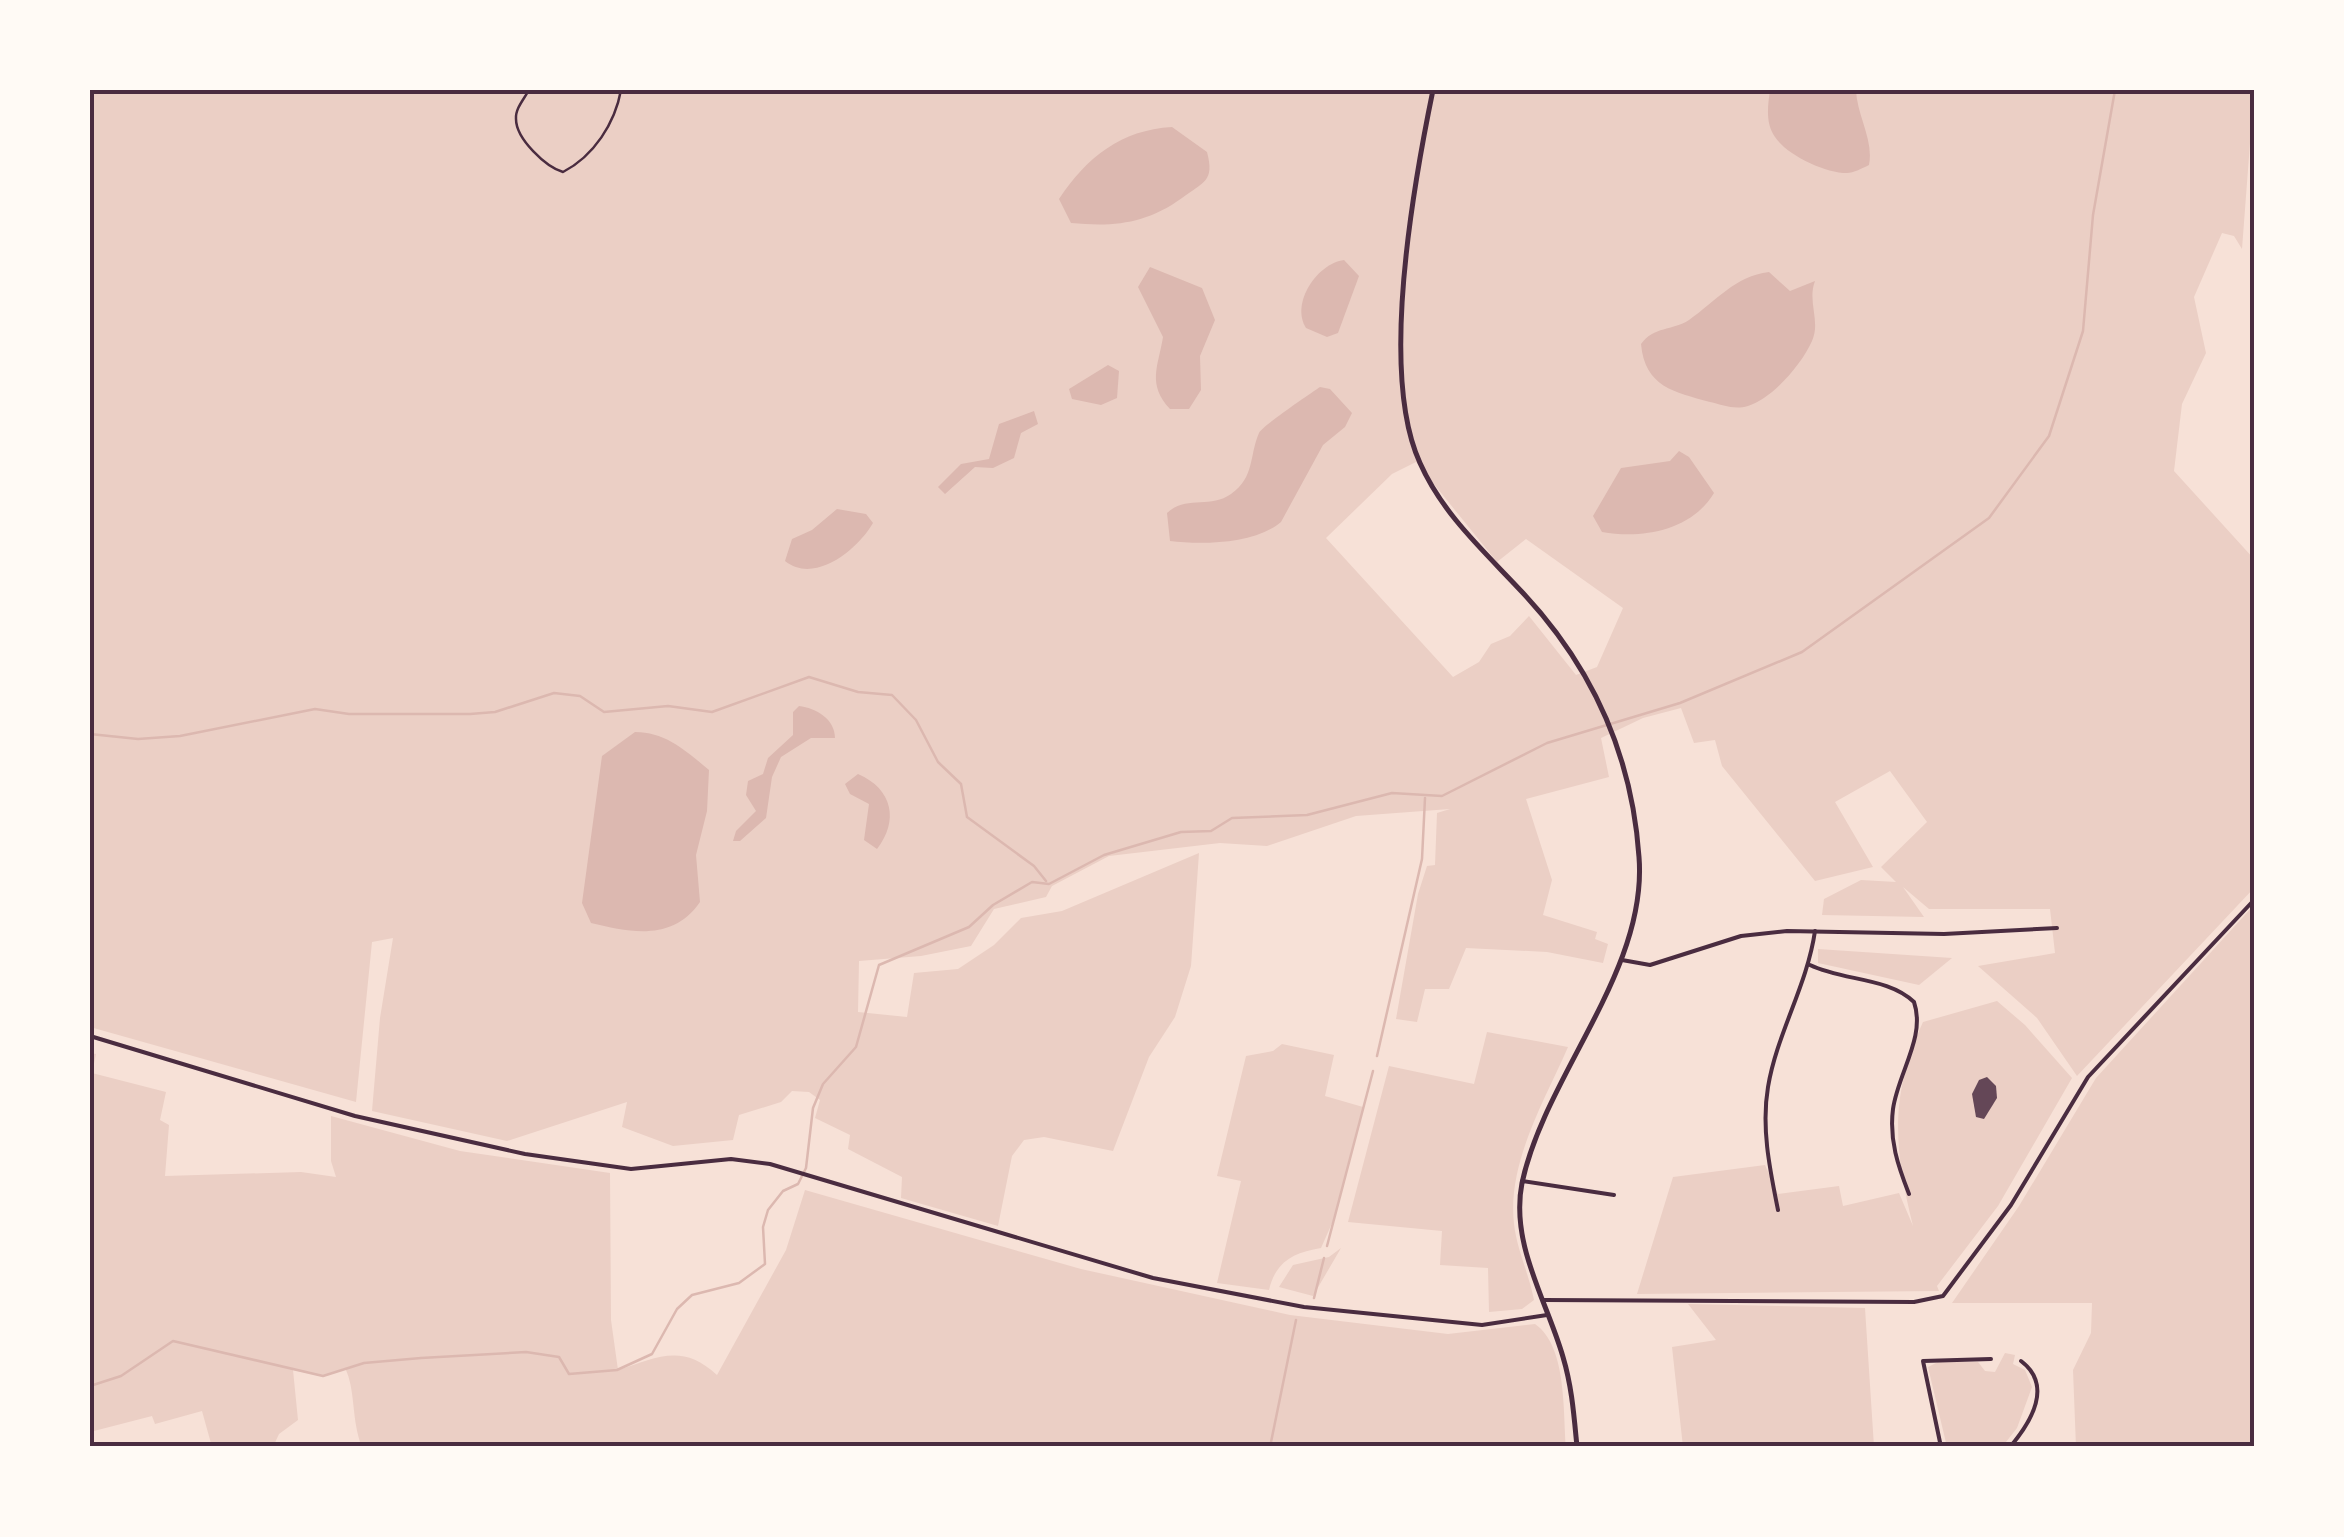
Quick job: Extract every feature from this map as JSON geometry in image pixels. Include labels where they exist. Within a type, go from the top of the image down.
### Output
[{"type":"street","points":[[1434,90],[1419,162],[1402,324],[1399,384],[1406,424],[1438,499],[1559,635],[1604,706],[1617,741],[1640,859],[1634,912],[1618,959],[1522,1181],[1524,1237],[1573,1400],[1577,1447]]},
{"type":"street","points":[[1541,1300],[1914,1302],[1944,1296],[2011,1206],[2088,1078],[2254,900]]},
{"type":"street","points":[[1618,959],[1650,965],[1742,936],[1816,931],[1901,934],[2056,928]]},
{"type":"street","points":[[1778,1210],[1767,1149],[1768,1087],[1810,964],[1816,931]]},
{"type":"street","points":[[1810,964],[1828,974],[1894,988],[1914,1002],[1918,1025],[1898,1085],[1891,1130],[1909,1194]]},
{"type":"street","points":[[90,1036],[355,1116],[525,1154],[631,1170],[731,1159],[804,1175],[1153,1278],[1304,1307],[1482,1325],[1547,1315]]},
{"type":"street","points":[[1522,1181],[1614,1195]]},
{"type":"street","points":[[1941,1447],[1922,1374],[1923,1361],[1991,1359]]},
{"type":"street","points":[[2010,1447],[2026,1428],[2040,1389],[2036,1372],[2021,1361]]},
{"type":"lane","points":[[529,90],[517,111],[519,131],[544,160],[563,172],[603,136],[612,122],[621,90]]},
{"type":"shaded area","points":[[90,90],[2254,90],[2242,249],[2234,236],[2222,233],[2194,297],[2206,353],[2182,404],[2174,471],[2254,559],[2254,888],[2077,1076],[2037,1018],[1978,966],[2055,953],[2050,909],[1929,909],[1903,887],[1924,917],[1822,915],[1824,899],[1861,880],[1896,882],[1881,867],[1927,822],[1890,771],[1835,802],[1873,867],[1815,881],[1722,766],[1715,740],[1694,743],[1681,708],[1643,718],[1601,738],[1609,777],[1526,799],[1552,880],[1543,915],[1597,932],[1595,939],[1608,944],[1603,963],[1547,952],[1466,948],[1449,989],[1425,989],[1417,1022],[1396,1019],[1418,894],[1427,866],[1435,865],[1437,813],[1450,809],[1356,816],[1267,846],[1220,843],[1109,856],[1052,886],[1046,897],[994,909],[971,946],[921,956],[859,961],[858,1012],[907,1017],[914,973],[958,969],[994,945],[1021,918],[1062,911],[1199,853],[1191,966],[1175,1017],[1149,1057],[1113,1151],[1044,1137],[1024,1140],[1012,1156],[998,1226],[901,1198],[902,1177],[848,1149],[850,1135],[815,1118],[820,1100],[809,1092],[792,1091],[781,1102],[739,1115],[733,1140],[673,1146],[622,1127],[627,1102],[507,1141],[372,1111],[380,1018],[393,938],[372,942],[356,1102],[90,1027]],"holes":[[[1416,462],[1497,562],[1526,539],[1623,608],[1597,667],[1576,675],[1529,616],[1510,636],[1491,644],[1479,662],[1453,677],[1326,538],[1392,474]]]},
{"type":"shaded area","points":[[1770,90],[1856,90],[1869,146],[1869,165],[1852,172],[1838,172],[1807,162],[1788,150],[1770,126]]},
{"type":"shaded area","points":[[1172,127],[1207,152],[1208,176],[1201,184],[1169,207],[1142,218],[1116,224],[1071,223],[1059,199],[1081,170],[1121,140]]},
{"type":"shaded area","points":[[1344,260],[1359,276],[1338,333],[1327,337],[1306,328],[1302,318],[1304,296],[1316,276]]},
{"type":"shaded area","points":[[1150,267],[1202,288],[1215,320],[1200,356],[1201,390],[1189,409],[1170,409],[1158,391],[1156,375],[1163,337],[1138,287]]},
{"type":"shaded area","points":[[1769,272],[1790,291],[1815,281],[1812,341],[1794,370],[1776,388],[1757,402],[1733,407],[1685,395],[1655,379],[1644,358],[1641,344],[1646,338],[1689,320],[1736,284]]},
{"type":"shaded area","points":[[1108,365],[1119,371],[1117,398],[1101,405],[1072,399],[1069,389]]},
{"type":"shaded area","points":[[1320,387],[1330,389],[1352,413],[1345,427],[1323,445],[1281,522],[1243,539],[1212,543],[1170,541],[1167,513],[1182,505],[1215,501],[1231,494],[1248,473],[1262,429]]},
{"type":"shaded area","points":[[1034,411],[1038,424],[1021,433],[1014,458],[993,468],[975,467],[945,494],[938,487],[961,464],[989,459],[999,424]]},
{"type":"shaded area","points":[[1679,451],[1689,457],[1714,493],[1704,506],[1679,524],[1649,533],[1602,532],[1593,516],[1621,468],[1670,461]]},
{"type":"shaded area","points":[[837,509],[866,514],[873,523],[835,561],[809,569],[785,561],[792,539],[812,530]]},
{"type":"shaded area","points":[[799,706],[823,716],[832,725],[835,738],[811,738],[781,757],[772,777],[766,818],[740,841],[733,841],[736,831],[756,811],[746,795],[748,781],[763,774],[768,758],[793,735],[793,712]]},
{"type":"shaded area","points":[[635,732],[666,739],[709,770],[707,811],[696,855],[700,902],[677,923],[651,931],[591,923],[582,903],[602,756]]},
{"type":"shaded area","points":[[858,774],[879,788],[889,807],[888,828],[877,849],[864,840],[869,804],[850,794],[845,784]]},
{"type":"shaded area","points":[[2254,905],[2254,1447],[2076,1447],[2073,1370],[2091,1333],[2092,1303],[1952,1303],[2019,1206],[2096,1078]]},
{"type":"shaded area","points":[[1818,949],[1952,958],[1919,985],[1818,963]]},
{"type":"shaded area","points":[[1997,1001],[2025,1025],[2072,1078],[1998,1206],[1937,1286],[1939,1291],[1637,1294],[1673,1177],[1765,1165],[1778,1194],[1839,1186],[1843,1206],[1899,1193],[1913,1226],[1902,1172],[1898,1123],[1904,1075],[1912,1049],[1923,1022]]},
{"type":"shaded area","points":[[1487,1032],[1568,1047],[1529,1133],[1516,1178],[1514,1224],[1534,1300],[1522,1309],[1489,1312],[1488,1268],[1440,1265],[1442,1231],[1348,1222],[1389,1066],[1474,1084]]},
{"type":"shaded area","points":[[1282,1044],[1334,1055],[1325,1096],[1363,1107],[1333,1221],[1321,1248],[1287,1260],[1276,1272],[1269,1290],[1217,1283],[1241,1181],[1217,1176],[1246,1056],[1273,1051]]},
{"type":"shaded area","points":[[90,1053],[96,1054],[92,1073],[166,1092],[160,1120],[169,1125],[165,1176],[301,1172],[336,1177],[331,1161],[331,1116],[460,1151],[610,1173],[611,1320],[618,1370],[657,1358],[680,1356],[717,1375],[786,1250],[805,1190],[1081,1269],[1290,1315],[1448,1334],[1535,1324],[1553,1347],[1558,1363],[1566,1447],[362,1447],[345,1368],[323,1376],[293,1370],[298,1420],[279,1434],[273,1447],[212,1447],[202,1411],[155,1424],[152,1416],[90,1432]]},
{"type":"shaded area","points":[[1341,1248],[1313,1296],[1279,1287],[1293,1265],[1329,1257]]},
{"type":"shaded area","points":[[1688,1304],[1865,1308],[1874,1447],[1683,1447],[1672,1347],[1716,1340]]},
{"type":"shaded area","points":[[2005,1353],[2015,1355],[2013,1364],[2025,1370],[2032,1387],[2017,1428],[2002,1447],[1947,1447],[1928,1367],[1938,1362],[1978,1362],[1985,1371],[1995,1372]]},
{"type":"building","points":[[1987,1077],[1996,1086],[1997,1098],[1984,1119],[1976,1117],[1972,1094],[1979,1080]]},
{"type":"waterway","points":[[90,1386],[121,1376],[173,1341],[323,1376],[364,1363],[526,1352],[559,1357],[569,1374],[617,1370],[652,1354],[677,1309],[692,1295],[739,1283],[765,1264],[763,1227],[768,1210],[783,1191],[798,1184],[806,1168],[813,1108],[823,1084],[856,1047],[879,965],[969,927],[993,905],[1032,882],[1049,884],[1104,855],[1181,832],[1211,831],[1232,818],[1307,815],[1392,793],[1442,796],[1547,743],[1680,703],[1802,652],[1989,518],[2049,436],[2083,331],[2093,215],[2115,90]]},
{"type":"waterway","points":[[90,734],[138,739],[180,736],[315,709],[349,714],[495,712],[554,693],[580,696],[604,712],[668,706],[712,712],[809,677],[858,692],[892,695],[916,720],[938,762],[961,784],[967,817],[1034,866],[1046,881]]},
{"type":"waterway","points":[[1377,1056],[1422,859],[1425,798]]},
{"type":"waterway","points":[[1327,1246],[1373,1071]]},
{"type":"waterway","points":[[1314,1298],[1324,1258]]},
{"type":"waterway","points":[[1270,1447],[1296,1320]]}]
